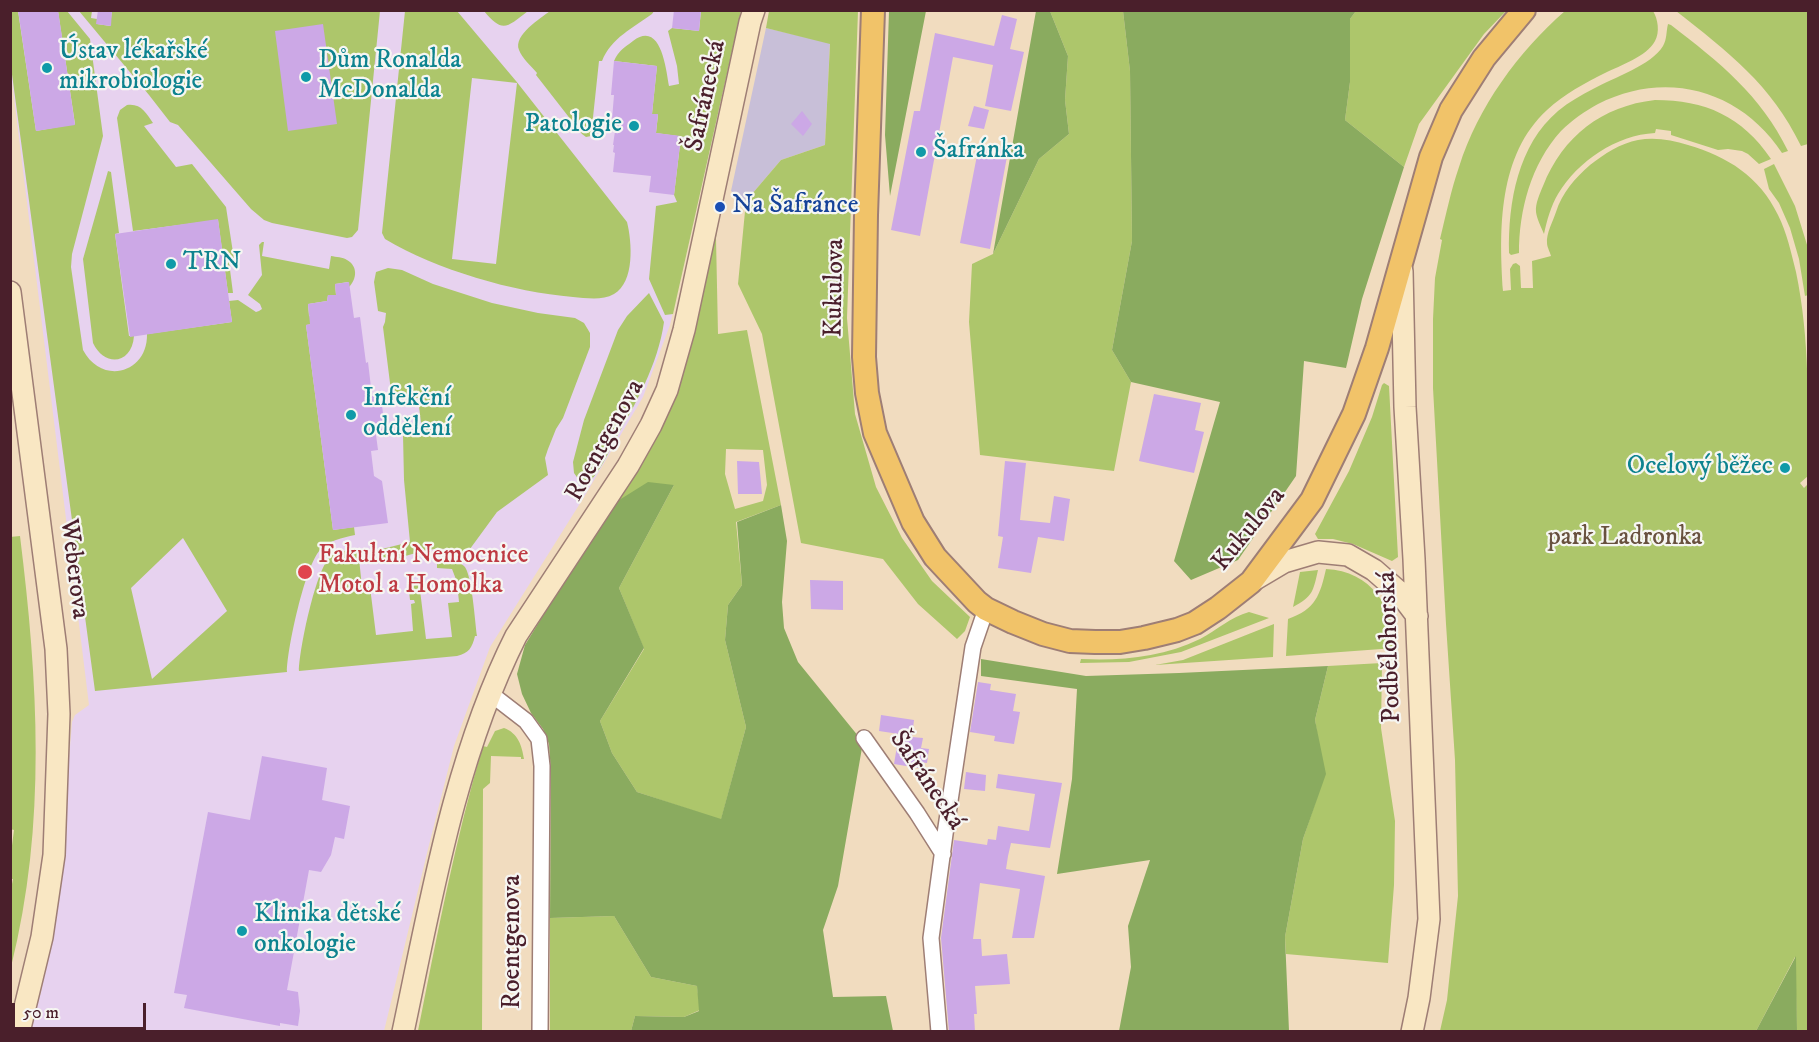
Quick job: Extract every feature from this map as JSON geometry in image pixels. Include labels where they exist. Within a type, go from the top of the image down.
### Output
[{"type":"main road","name":"Kukulova","points":[[873,10],[864,357],[867,393],[875,433],[913,522],[935,557],[977,602],[986,609],[1043,634],[1070,640],[1120,642],[1178,630],[1195,623],[1218,608],[1251,582],[1312,500],[1354,414],[1377,348],[1431,157],[1451,110],[1484,58],[1524,10]]},
{"type":"street","name":"Šafránecká","points":[[714,192],[754,10]]},
{"type":"street","name":"Roentgenova","points":[[403,1032],[454,803],[491,694],[516,636],[628,466],[663,399],[684,330],[714,192]]},
{"type":"street","name":"Podbělohorská","points":[[1402,258],[1405,407],[1417,616],[1429,919],[1419,998],[1412,1032]]},
{"type":"street","name":"Weberova","points":[[10,292],[56,649],[59,714],[54,855],[42,936],[19,1032]]},
{"type":"street","points":[[1251,582],[1284,562],[1318,552],[1347,555],[1374,570],[1398,591],[1417,616]]},
{"type":"street","points":[[939,1032],[932,938],[973,647],[986,609]]},
{"type":"street","name":"Roentgenova","points":[[491,694],[526,721],[539,739],[543,766],[540,1032]]},
{"type":"street","name":"Šafránecká","points":[[864,738],[943,854]]},
{"type":"shaded area","name":"Fakultní Nemocnice Motol a Homolka","points":[[10,11],[741,11],[670,325],[643,397],[584,497],[490,647],[454,746],[384,1031],[29,1031],[41,992],[57,909],[72,722],[75,715],[89,705],[11,73]]},
{"type":"shaded area","points":[[766,28],[830,43],[825,145],[781,160],[746,201],[731,191]]},
{"type":"green space","points":[[10,11],[18,11],[36,131],[75,124],[58,11],[67,11],[90,39],[103,136],[72,254],[71,267],[83,350],[91,361],[101,368],[112,371],[132,366],[140,358],[147,334],[232,322],[229,301],[238,300],[256,312],[262,309],[260,304],[248,295],[262,275],[259,245],[262,242],[264,242],[262,256],[329,269],[331,256],[345,259],[355,269],[355,277],[349,287],[348,282],[335,284],[336,295],[328,295],[327,301],[308,304],[309,316],[327,322],[306,325],[333,530],[354,527],[355,535],[327,544],[314,559],[298,608],[287,672],[95,691],[11,67]],"holes":[[[183,538],[227,611],[152,679],[131,588]]]},
{"type":"green space","points":[[79,11],[92,11],[91,18],[97,19],[97,24],[110,26],[112,11],[380,11],[358,230],[352,237],[347,238],[264,220],[251,209],[178,125],[170,122]]},
{"type":"green space","points":[[405,11],[457,11],[516,81],[627,222],[631,250],[629,271],[621,288],[609,296],[589,298],[550,294],[501,285],[452,270],[385,239],[382,233]],"holes":[[[472,78],[517,83],[496,264],[452,259]]]},
{"type":"green space","points":[[484,11],[528,11],[505,26],[496,23]]},
{"type":"green space","points":[[550,11],[654,11],[617,40],[602,61],[599,61],[591,136],[586,137],[582,134],[519,50],[518,44],[524,33]]},
{"type":"green space","points":[[701,11],[741,11],[673,314],[665,315],[649,279],[656,206],[677,202],[674,195],[680,145],[684,145],[685,137],[656,133],[658,115],[652,114],[657,66],[614,61],[620,52],[633,41],[642,36],[650,37],[656,42],[664,59],[669,86],[679,84],[668,31],[672,28],[699,31]]},
{"type":"green space","points":[[769,11],[858,11],[847,318],[855,414],[876,487],[902,538],[932,581],[970,617],[965,631],[957,639],[918,604],[883,559],[801,543],[762,334],[738,284],[746,201],[781,160],[825,145],[830,44],[766,28]]},
{"type":"green space","points":[[889,11],[926,11],[890,196],[885,135]]},
{"type":"green space","points":[[1036,11],[1050,11],[1068,56],[1065,100],[1069,134],[1039,159],[993,254]]},
{"type":"green space","points":[[1050,11],[1123,11],[1130,71],[1132,241],[1112,350],[1131,382],[1114,471],[980,455],[969,322],[972,264],[993,254],[1039,159],[1069,134],[1065,100],[1068,56]]},
{"type":"green space","points":[[1123,11],[1356,11],[1350,19],[1350,82],[1345,120],[1404,167],[1362,299],[1346,368],[1304,361],[1296,476],[1238,560],[1191,580],[1174,561],[1220,402],[1131,382],[1112,350],[1132,241],[1130,71]]},
{"type":"green space","points":[[1356,11],[1506,11],[1484,34],[1419,124],[1404,167],[1345,120],[1350,82],[1350,19]]},
{"type":"green space","name":"park Ladronka","points":[[1565,11],[1653,11],[1658,34],[1646,52],[1568,94],[1547,110],[1531,128],[1510,171],[1505,194],[1501,243],[1503,291],[1511,290],[1510,269],[1516,263],[1520,266],[1521,288],[1533,288],[1532,261],[1551,256],[1547,246],[1550,228],[1562,198],[1579,175],[1595,161],[1613,150],[1632,141],[1644,139],[1670,140],[1703,150],[1729,162],[1752,179],[1762,189],[1778,215],[1796,272],[1804,322],[1808,399],[1808,476],[1800,483],[1804,488],[1808,484],[1808,1031],[1797,1031],[1795,957],[1756,1031],[1440,1031],[1447,1000],[1458,896],[1455,760],[1433,388],[1435,278],[1442,240],[1440,239],[1451,194],[1467,145],[1477,123],[1501,82],[1531,44]]},
{"type":"green space","points":[[1676,11],[1808,11],[1808,144],[1801,146],[1776,105],[1747,71]]},
{"type":"green space","points":[[1668,24],[1706,52],[1752,96],[1788,151],[1782,153],[1765,131],[1746,114],[1724,101],[1700,92],[1675,88],[1650,88],[1624,93],[1583,113],[1565,127],[1551,144],[1535,173],[1524,204],[1519,253],[1511,255],[1509,253],[1509,234],[1514,195],[1518,176],[1533,140],[1544,125],[1566,105],[1631,71],[1658,53],[1666,38]]},
{"type":"green space","points":[[1655,100],[1690,103],[1721,113],[1748,132],[1771,159],[1759,164],[1742,151],[1718,150],[1671,135],[1671,131],[1656,129],[1655,133],[1612,144],[1576,171],[1553,203],[1544,234],[1537,215],[1537,202],[1551,168],[1561,152],[1587,126],[1602,117],[1636,103]]},
{"type":"green space","points":[[127,105],[136,106],[148,116],[153,123],[144,126],[176,167],[192,164],[226,207],[234,259],[229,262],[233,293],[228,293],[218,220],[133,231],[117,118],[120,110]]},
{"type":"green space","points":[[1774,164],[1795,206],[1808,248],[1808,295],[1805,296],[1799,259],[1790,228],[1779,203],[1769,189],[1764,169]]},
{"type":"green space","points":[[108,171],[111,172],[119,233],[115,234],[129,336],[134,336],[128,352],[117,359],[104,356],[93,343],[83,259]]},
{"type":"green space","points":[[720,201],[716,238],[718,334],[747,330],[781,505],[736,522],[742,585],[728,605],[725,640],[746,727],[721,820],[637,792],[612,753],[600,721],[644,649],[619,588],[674,485],[616,502],[660,432],[680,382],[695,331]],"holes":[[[726,449],[763,450],[767,485],[763,501],[735,509],[725,474]]]},
{"type":"green space","points":[[388,268],[402,270],[433,284],[492,303],[575,318],[584,323],[590,333],[590,347],[545,458],[548,475],[497,512],[467,553],[435,549],[386,563],[379,558],[382,549],[410,542],[404,480],[403,435],[422,431],[418,398],[392,399],[383,327],[386,313],[378,311],[374,282],[376,272]]},
{"type":"green space","points":[[649,293],[664,322],[657,354],[637,399],[601,467],[590,481],[579,480],[574,473],[573,462],[584,420],[618,330],[627,316]]},
{"type":"green space","points":[[1384,383],[1389,386],[1398,557],[1392,561],[1353,544],[1333,539],[1318,539],[1315,534],[1349,471]]},
{"type":"green space","points":[[648,482],[674,485],[619,588],[644,648],[600,721],[612,753],[637,792],[721,819],[746,727],[725,640],[728,605],[742,585],[737,522],[781,505],[787,541],[782,602],[784,628],[798,662],[863,742],[838,886],[823,930],[833,997],[886,996],[893,1031],[631,1031],[635,1016],[684,1017],[699,1011],[697,986],[651,977],[614,916],[550,918],[551,773],[549,744],[543,729],[531,713],[522,694],[517,674],[525,645],[616,502]]},
{"type":"green space","points":[[20,536],[35,698],[36,752],[30,860],[11,967],[10,894],[13,879],[11,879],[11,853],[14,830],[10,829],[10,537]]},
{"type":"green space","points":[[358,549],[362,587],[370,587],[376,635],[413,631],[411,604],[415,603],[414,600],[410,600],[408,582],[419,582],[426,639],[452,637],[448,603],[459,602],[457,582],[452,569],[437,568],[437,559],[448,559],[464,566],[471,588],[477,636],[469,649],[457,656],[299,671],[309,610],[325,563],[334,554]]},
{"type":"green space","points":[[1326,569],[1356,576],[1377,594],[1390,619],[1395,648],[1286,656],[1288,619],[1311,606],[1319,594]]},
{"type":"green space","points":[[1318,570],[1311,593],[1305,600],[1293,607],[1300,572]]},
{"type":"green space","points":[[1249,612],[1269,618],[1181,652],[1129,662],[1080,663],[1081,659],[1126,658],[1171,650],[1200,639],[1230,620]]},
{"type":"green space","points":[[1274,624],[1273,657],[1155,665],[1183,660]]},
{"type":"green space","points":[[981,659],[1086,676],[1328,666],[1315,720],[1326,774],[1303,839],[1285,937],[1289,1031],[1119,1031],[1131,967],[1128,926],[1150,860],[1057,874],[1072,779],[1077,689],[981,676]]},
{"type":"green space","points":[[1382,663],[1381,728],[1395,821],[1394,885],[1388,963],[1286,954],[1285,937],[1303,839],[1324,777],[1315,720],[1328,666]]},
{"type":"green space","points":[[504,728],[513,733],[518,740],[524,759],[491,756],[490,783],[483,789],[482,1031],[418,1031],[447,888],[473,781],[483,746],[487,747],[495,731]]},
{"type":"green space","points":[[614,916],[651,977],[697,986],[700,1010],[684,1017],[635,1016],[631,1031],[550,1031],[550,918]]},
{"type":"green space","points":[[1796,956],[1797,1031],[1756,1031]]},
{"type":"building","name":"Ústav lékařské mikrobiologie","points":[[18,10],[58,10],[75,125],[36,131]]},
{"type":"building","points":[[98,10],[112,10],[111,26],[96,24]]},
{"type":"building","points":[[674,10],[701,10],[699,31],[672,28]]},
{"type":"building","points":[[1002,15],[1017,19],[1010,49],[1024,52],[1011,111],[985,106],[993,65],[953,57],[920,236],[891,230],[914,111],[920,111],[935,33],[994,46]]},
{"type":"building","name":"Dům Ronalda McDonalda","points":[[323,24],[337,124],[288,131],[275,31]]},
{"type":"building","name":"Patologie","points":[[614,61],[657,66],[652,114],[658,114],[656,133],[681,136],[674,195],[649,192],[651,176],[613,172],[615,131],[611,131],[614,95],[611,95]]},
{"type":"building","points":[[974,106],[989,110],[984,129],[968,126]]},
{"type":"building","points":[[802,111],[812,124],[803,136],[791,124]]},
{"type":"building","points":[[979,145],[1008,151],[990,249],[960,243]]},
{"type":"building","name":"TRN","points":[[218,219],[232,322],[130,337],[115,234]]},
{"type":"building","name":"Infekční oddělení","points":[[349,282],[354,318],[360,317],[372,396],[381,395],[385,433],[376,435],[378,450],[371,451],[374,476],[382,481],[388,523],[333,530],[306,325],[310,324],[308,304],[327,301],[328,295],[336,295],[335,284]]},
{"type":"building","points":[[1154,394],[1201,403],[1195,430],[1204,432],[1194,473],[1139,461]]},
{"type":"building","points":[[737,461],[759,462],[762,494],[738,494]]},
{"type":"building","points":[[1005,461],[1026,463],[1020,520],[1050,523],[1054,496],[1070,499],[1064,541],[1038,537],[1031,573],[998,568],[1003,537],[998,536]]},
{"type":"building","points":[[810,580],[843,581],[843,610],[811,609]]},
{"type":"building","points":[[978,682],[991,684],[990,690],[1016,694],[1013,711],[1020,712],[1014,744],[994,741],[995,736],[970,732]]},
{"type":"building","points":[[881,715],[914,720],[912,737],[923,738],[921,748],[929,749],[927,763],[919,762],[918,768],[894,764],[899,734],[879,731]]},
{"type":"building","name":"Klinika dětské onkologie","points":[[262,756],[327,768],[322,800],[350,806],[344,839],[335,837],[331,855],[321,872],[309,870],[287,990],[298,992],[300,1011],[298,1026],[280,1023],[280,1026],[184,1008],[187,995],[174,993],[208,812],[250,820]]},
{"type":"building","points":[[966,772],[986,775],[985,791],[964,789]]},
{"type":"building","points":[[998,774],[1062,783],[1050,848],[1011,843],[1008,856],[1006,869],[1045,876],[1034,938],[1012,938],[1020,889],[980,883],[973,939],[981,939],[982,956],[1007,954],[1010,984],[975,986],[977,1014],[974,1014],[975,1032],[949,1032],[941,938],[954,840],[987,845],[988,839],[996,840],[998,826],[1029,831],[1035,794],[996,788]]},
{"type":"place","name":"Ústav lékařské mikrobiologie","points":[[47,68]]},
{"type":"place","name":"Dům Ronalda McDonalda","points":[[306,77]]},
{"type":"place","name":"Patologie","points":[[634,126]]},
{"type":"place","name":"Šafránka","points":[[921,152]]},
{"type":"place","name":"Na Šafránce","points":[[720,207]]},
{"type":"place","name":"TRN","points":[[171,264]]},
{"type":"place","name":"Infekční oddělení","points":[[351,415]]},
{"type":"place","name":"Ocelový běžec","points":[[1785,468]]},
{"type":"place","name":"Fakultní Nemocnice Motol a Homolka","points":[[305,572]]},
{"type":"place","name":"Klinika dětské onkologie","points":[[242,931]]}]
